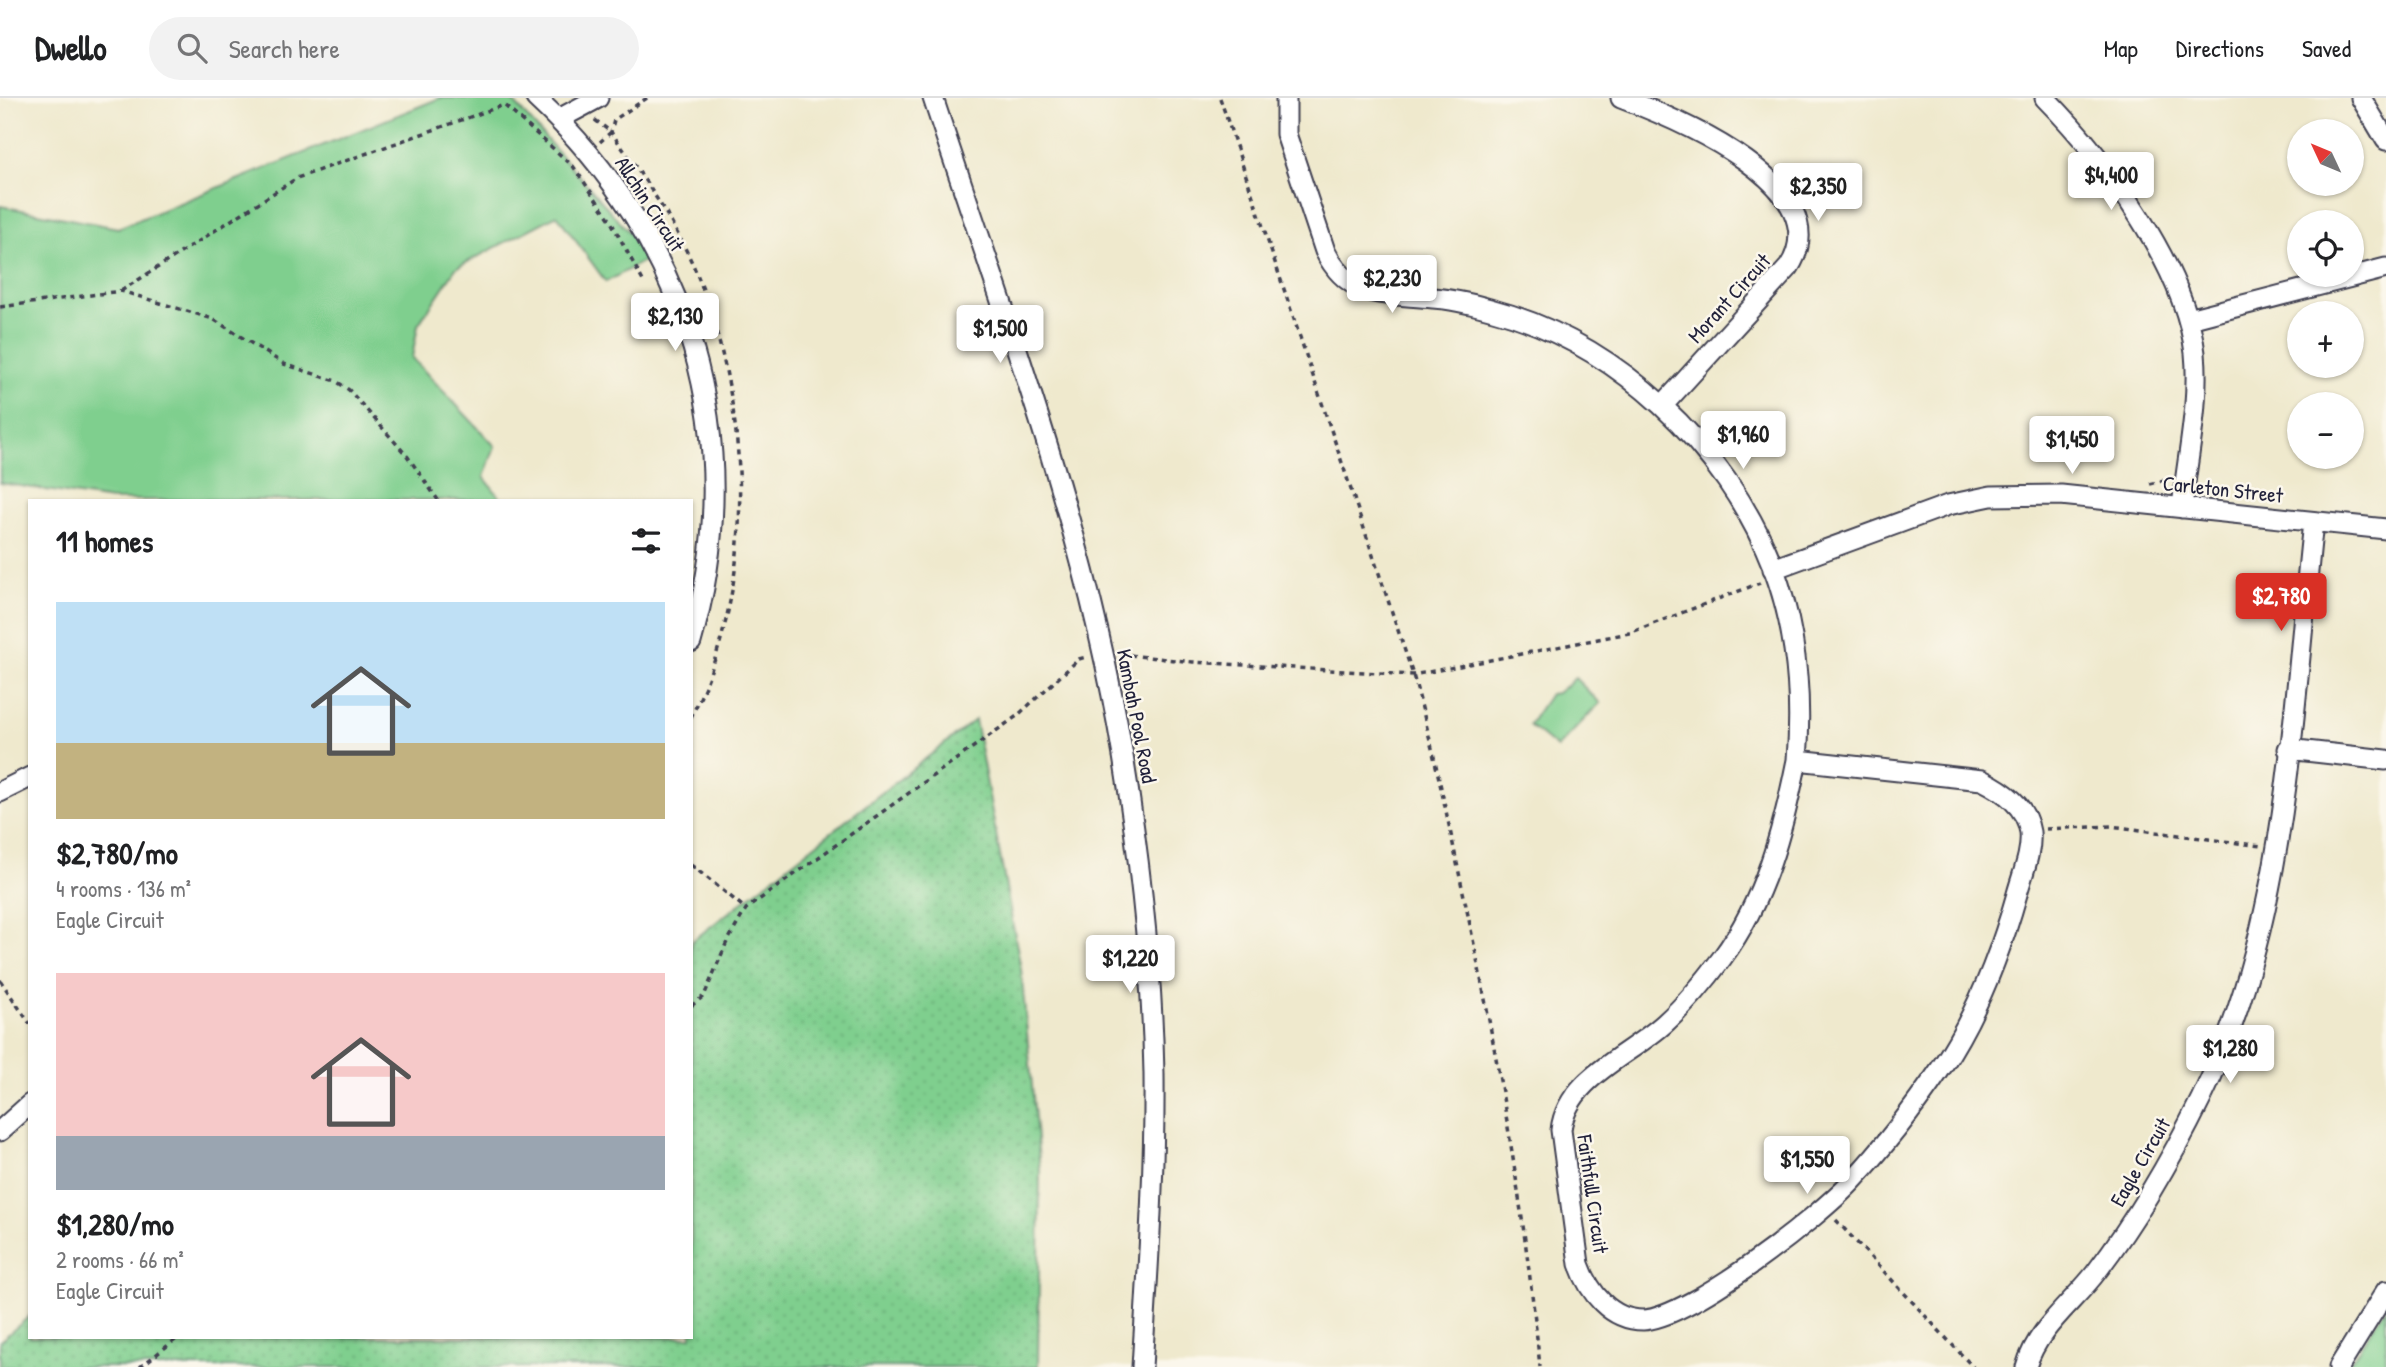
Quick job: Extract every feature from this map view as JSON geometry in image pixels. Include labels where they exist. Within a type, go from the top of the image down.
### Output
[{"type":"street","name":"Allchin Circuit","points":[[536,98],[559,119],[605,173],[632,211],[666,272],[688,324],[710,428],[714,495],[709,567],[693,634]]},
{"type":"street","points":[[559,119],[598,98]]},
{"type":"street","name":"Kambah Pool Road","points":[[933,98],[1027,382],[1084,574],[1123,754],[1139,869],[1152,1010],[1153,1200],[1142,1367]]},
{"type":"street","points":[[1286,98],[1286,134],[1325,251],[1332,267],[1345,280],[1368,292],[1437,298],[1490,309],[1534,324],[1593,354],[1663,405],[1719,472],[1740,503],[1773,569]]},
{"type":"street","name":"Morant Circuit","points":[[1621,98],[1712,141],[1774,181],[1789,199],[1798,219],[1800,240],[1789,267],[1663,405]]},
{"type":"street","points":[[2045,98],[2126,198],[2168,265],[2189,319],[2195,356],[2194,392],[2182,508]]},
{"type":"street","points":[[2361,98],[2386,140]]},
{"type":"street","points":[[2189,319],[2386,268]]},
{"type":"street","name":"Carleton Street","points":[[1773,569],[1948,505],[1991,496],[2061,495],[2386,529]]},
{"type":"street","name":"Eagle Circuit","points":[[2026,1367],[2036,1342],[2096,1273],[2143,1206],[2202,1097],[2247,980],[2268,897],[2276,848],[2313,522]]},
{"type":"street","name":"Faithfull Circuit","points":[[1773,569],[1793,641],[1799,689],[1797,760],[1785,821],[1765,879],[1728,949],[1685,1004],[1664,1024],[1583,1083],[1569,1099],[1561,1130],[1580,1264],[1591,1290],[1603,1304],[1620,1315],[1637,1320],[1662,1316],[1735,1275],[1824,1208],[1900,1126],[1943,1065],[1979,999],[2007,929],[2030,847],[2030,830]]},
{"type":"street","points":[[2288,749],[2386,760]]},
{"type":"street","points":[[1797,760],[1982,780],[2006,792],[2024,814],[2030,830]]},
{"type":"street","points":[[0,792],[28,778]]},
{"type":"street","points":[[0,1131],[28,1106]]},
{"type":"street","points":[[2339,1367],[2386,1291]]},
{"type":"path","points":[[1220,98],[1413,675],[1429,732],[1488,1005],[1532,1289],[1540,1367]]},
{"type":"path","points":[[121,291],[297,178],[504,105],[572,166],[609,218],[643,281]]},
{"type":"path","points":[[0,307],[121,291],[213,319],[284,364],[336,382],[349,390],[408,457],[437,499]]},
{"type":"path","points":[[693,1004],[704,996],[726,944],[746,909],[1017,716],[1079,659],[1102,651],[1193,663],[1413,675],[1629,633],[1759,583],[1773,569]]},
{"type":"path","points":[[2030,830],[2111,826],[2276,848]]},
{"type":"path","points":[[693,867],[746,909]]},
{"type":"path","points":[[0,980],[28,1021]]},
{"type":"path","points":[[1824,1208],[1973,1367]]},
{"type":"path","points":[[140,1367],[177,1339]]},
{"type":"green space","points":[[440,98],[510,98],[651,257],[606,282],[557,215],[456,268],[418,325],[412,358],[495,446],[484,477],[501,499],[104,499],[0,483],[0,206],[118,228]]},
{"type":"green space","points":[[1575,678],[1600,703],[1557,748],[1529,725],[1550,694],[1557,693]]},
{"type":"green space","points":[[975,720],[1021,969],[1040,1171],[1038,1367],[0,1367],[0,1341],[28,1318],[28,1339],[693,1339],[693,940]]},
{"type":"green space","points":[[2386,1307],[2386,1367],[2347,1367]]}]
